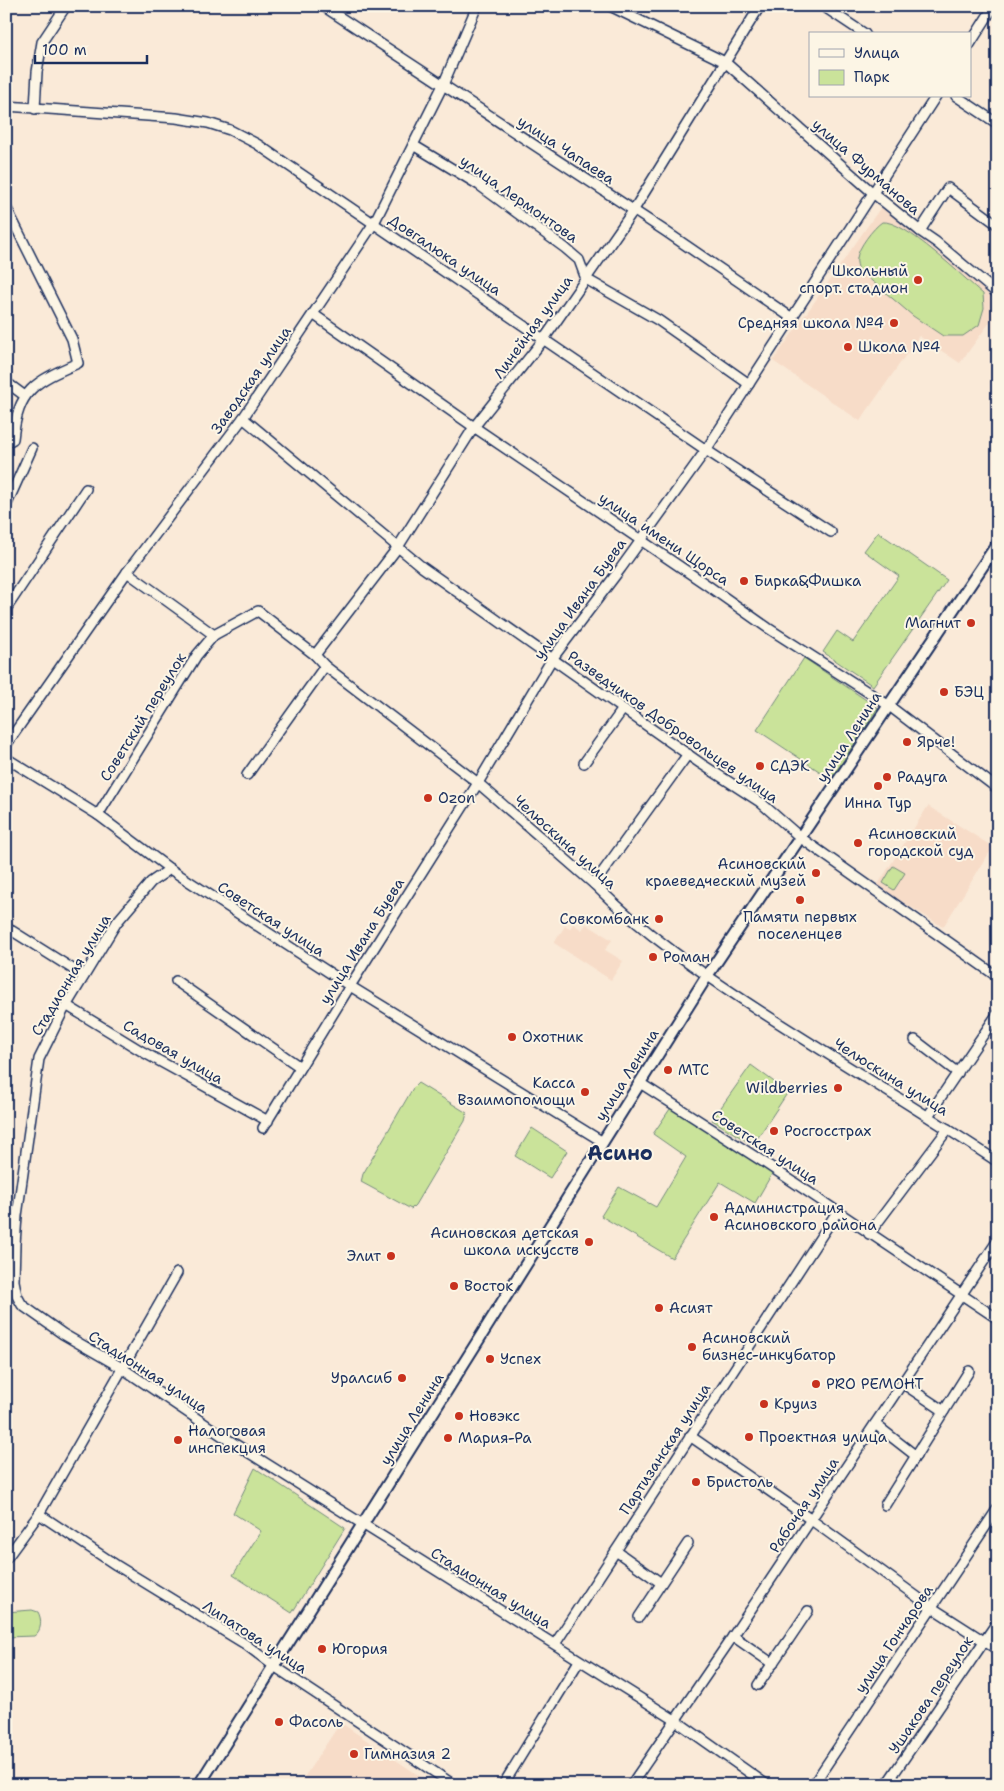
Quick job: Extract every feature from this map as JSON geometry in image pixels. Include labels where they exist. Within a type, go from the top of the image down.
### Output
[{"type":"main road","name":"улица Ленина","points":[[199,1785],[707,976],[998,543]]},
{"type":"street","points":[[34,109],[42,42],[66,6]]},
{"type":"street","name":"улица Чапаева","points":[[323,6],[792,318]]},
{"type":"street","name":"Заводская улица","points":[[6,745],[127,572],[243,418],[374,223],[443,85],[477,6]]},
{"type":"street","name":"улица Фурманова","points":[[610,6],[725,62],[873,193],[998,294]]},
{"type":"street","name":"Линейная улица","points":[[315,655],[398,547],[474,428],[544,339],[633,211],[760,6]]},
{"type":"street","points":[[823,6],[862,32]]},
{"type":"street","points":[[972,41],[994,12]]},
{"type":"street","name":"улица Ивана Буева","points":[[265,1124],[478,783],[552,659],[621,568],[706,450],[935,98]]},
{"type":"street","points":[[959,98],[998,124]]},
{"type":"street","name":"Довгалюка улица","points":[[6,106],[176,118],[230,130],[257,144],[706,450],[831,532]]},
{"type":"street","name":"улица Лермонтова","points":[[413,145],[479,185],[565,248],[579,260],[586,278]]},
{"type":"street","points":[[920,230],[948,188],[998,225]]},
{"type":"street","points":[[6,207],[72,339],[78,363],[32,388],[17,414],[13,439],[6,443]]},
{"type":"street","points":[[586,278],[658,320],[749,384]]},
{"type":"street","name":"улица имени Щорса","points":[[313,314],[474,428],[768,628],[888,705],[998,789]]},
{"type":"street","points":[[6,382],[26,396]]},
{"type":"street","name":"Разведчиков Добровольцев улица","points":[[243,418],[422,567],[623,709],[760,802],[801,838],[998,977]]},
{"type":"street","points":[[6,506],[32,448]]},
{"type":"street","points":[[6,609],[86,489]]},
{"type":"street","points":[[127,572],[214,634]]},
{"type":"street","name":"Челюскина улица","points":[[214,634],[258,611],[315,655],[325,666],[478,783],[594,884],[612,902],[684,961],[998,1162]]},
{"type":"street","name":"Советский переулок","points":[[98,816],[197,655],[214,634]]},
{"type":"street","points":[[247,775],[325,666]]},
{"type":"street","points":[[584,762],[623,709]]},
{"type":"street","points":[[594,884],[688,754]]},
{"type":"street","name":"Советская улица","points":[[6,758],[98,816],[170,870],[350,986],[603,1142]]},
{"type":"street","name":"Стадионная улица","points":[[170,870],[151,882],[117,922],[66,1005],[39,1058],[17,1216],[14,1280],[17,1296],[22,1304],[30,1312],[63,1334],[122,1368],[319,1498],[364,1524],[675,1720],[767,1785]]},
{"type":"street","points":[[6,927],[84,976]]},
{"type":"street","points":[[176,981],[300,1067]]},
{"type":"street","name":"Садовая улица","points":[[66,1005],[265,1124]]},
{"type":"street","points":[[928,1116],[998,1013]]},
{"type":"street","points":[[915,1040],[958,1072]]},
{"type":"street","name":"Советская улица","points":[[640,1083],[765,1163],[998,1319]]},
{"type":"street","points":[[869,1234],[948,1129]]},
{"type":"street","name":"Партизанская улица","points":[[555,1644],[837,1212]]},
{"type":"street","name":"Рабочая улица","points":[[631,1785],[998,1240]]},
{"type":"street","points":[[6,1559],[40,1514],[177,1273]]},
{"type":"street","points":[[885,1505],[969,1371]]},
{"type":"street","points":[[902,1383],[944,1411]]},
{"type":"street","points":[[875,1424],[916,1456]]},
{"type":"street","points":[[690,1436],[810,1519],[931,1607],[998,1650]]},
{"type":"street","name":"улица Гончарова","points":[[813,1785],[998,1508]]},
{"type":"street","name":"Липатова улица","points":[[40,1514],[116,1565],[245,1644],[274,1666],[454,1785]]},
{"type":"street","points":[[639,1617],[688,1543]]},
{"type":"street","points":[[616,1551],[661,1583]]},
{"type":"street","points":[[758,1685],[808,1611]]},
{"type":"street","name":"Ушакова переулок","points":[[886,1785],[998,1621]]},
{"type":"street","points":[[733,1636],[773,1664]]},
{"type":"street","points":[[504,1785],[579,1661]]},
{"type":"street","points":[[994,1785],[998,1780]]},
{"type":"shaded area","name":"Средняя школа №4","points":[[881,207],[998,300],[998,311],[960,363],[919,336],[860,421],[773,361]]},
{"type":"shaded area","points":[[928,806],[993,847],[943,927],[877,886]]},
{"type":"shaded area","points":[[573,924],[582,930],[586,924],[612,940],[605,950],[623,961],[611,980],[554,943],[565,926],[570,929]]},
{"type":"shaded area","name":"Гимназия 2","points":[[341,1723],[433,1785],[299,1785]]},
{"type":"green space","name":"Школьный спорт. стадион","points":[[882,222],[905,230],[934,251],[983,294],[984,308],[979,325],[963,336],[943,336],[913,316],[859,270],[857,260],[860,249],[870,233]]},
{"type":"green space","points":[[878,532],[947,580],[873,686],[823,652],[837,631],[853,642],[899,576],[864,551]]},
{"type":"green space","points":[[804,658],[878,708],[831,779],[757,730]]},
{"type":"green space","points":[[893,866],[905,873],[894,890],[883,883]]},
{"type":"green space","points":[[751,1065],[788,1092],[753,1145],[712,1120]]},
{"type":"green space","points":[[418,1083],[467,1113],[465,1121],[411,1209],[361,1182],[363,1174],[413,1088]]},
{"type":"green space","points":[[672,1106],[773,1172],[755,1203],[720,1182],[672,1258],[601,1216],[619,1187],[656,1207],[686,1157],[653,1134]]},
{"type":"green space","points":[[532,1128],[567,1151],[550,1178],[515,1156]]},
{"type":"green space","points":[[255,1468],[345,1528],[292,1613],[233,1575],[261,1531],[233,1513]]},
{"type":"green space","points":[[32,1610],[38,1612],[40,1618],[41,1625],[37,1634],[34,1636],[6,1637],[6,1612]]},
{"type":"place","name":"Школьный спорт. стадион","points":[[918,280]]},
{"type":"place","name":"Средняя школа №4","points":[[894,323]]},
{"type":"place","name":"Школа №4","points":[[848,347]]},
{"type":"place","name":"Бирка&Фишка","points":[[744,581]]},
{"type":"place","name":"Магнит","points":[[971,623]]},
{"type":"place","name":"БЭЦ","points":[[944,692]]},
{"type":"place","name":"Ярче!","points":[[907,742]]},
{"type":"place","name":"СДЭК","points":[[760,766]]},
{"type":"place","name":"Радуга","points":[[887,777]]},
{"type":"place","name":"Инна Тур","points":[[878,786]]},
{"type":"place","name":"Ozon","points":[[428,798]]},
{"type":"place","name":"Асиновский городской суд","points":[[858,843]]},
{"type":"place","name":"Асиновский краеведческий музей","points":[[816,873]]},
{"type":"place","name":"Памяти первых поселенцев","points":[[800,900]]},
{"type":"place","name":"Совкомбанк","points":[[659,919]]},
{"type":"place","name":"Роман","points":[[653,957]]},
{"type":"place","name":"Охотник","points":[[512,1037]]},
{"type":"place","name":"МТС","points":[[668,1070]]},
{"type":"place","name":"Wildberries","points":[[838,1088]]},
{"type":"place","name":"Касса Взаимопомощи","points":[[585,1092]]},
{"type":"place","name":"Росгосстрах","points":[[774,1131]]},
{"type":"place","name":"Администрация Асиновского района","points":[[714,1217]]},
{"type":"place","name":"Асиновская детская школа искусств","points":[[589,1242]]},
{"type":"place","name":"Элит","points":[[391,1256]]},
{"type":"place","name":"Восток","points":[[454,1286]]},
{"type":"place","name":"Асият","points":[[659,1308]]},
{"type":"place","name":"Асиновский бизнес-инкубатор","points":[[692,1347]]},
{"type":"place","name":"Успех","points":[[490,1359]]},
{"type":"place","name":"Уралсиб","points":[[402,1378]]},
{"type":"place","name":"PRO РЕМОНТ","points":[[816,1384]]},
{"type":"place","name":"Круиз","points":[[764,1404]]},
{"type":"place","name":"Новэкс","points":[[459,1416]]},
{"type":"place","name":"Проектная улица","points":[[749,1437]]},
{"type":"place","name":"Мария-Ра","points":[[448,1438]]},
{"type":"place","name":"Налоговая инспекция","points":[[178,1440]]},
{"type":"place","name":"Бристоль","points":[[696,1482]]},
{"type":"place","name":"Югория","points":[[322,1649]]},
{"type":"place","name":"Фасоль","points":[[279,1722]]},
{"type":"place","name":"Гимназия 2","points":[[354,1754]]},
{"type":"district","name":"Асино","points":[[620,1153]]}]
